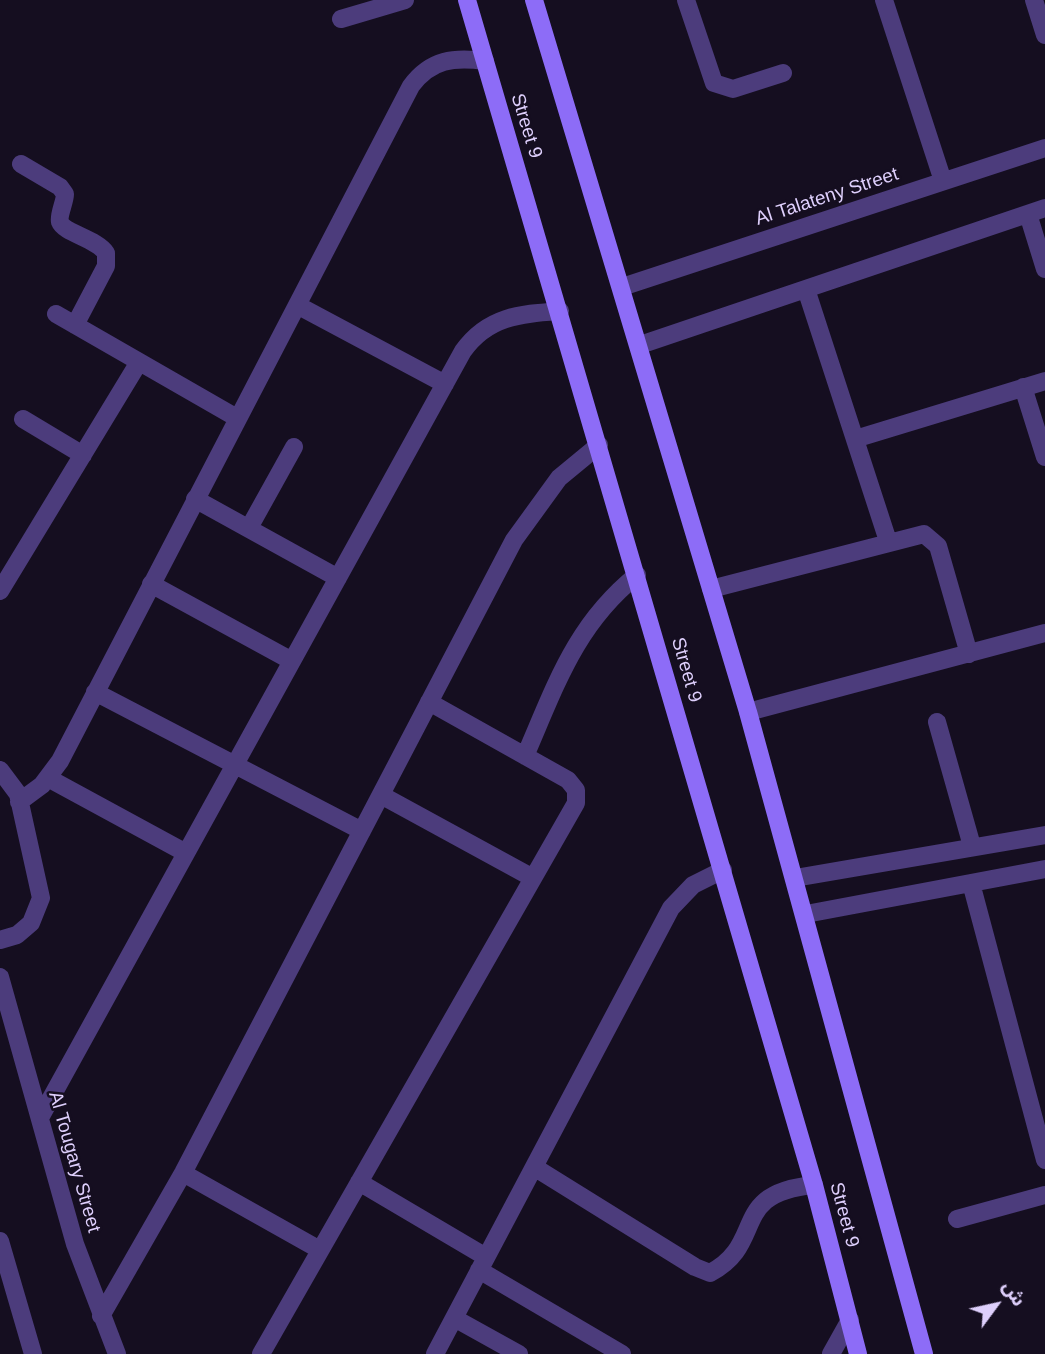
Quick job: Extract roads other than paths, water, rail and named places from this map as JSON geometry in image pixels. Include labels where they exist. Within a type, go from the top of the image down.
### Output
[{"type":"main road","name":"Street 9","points":[[467,0],[814,1185],[858,1354]]},
{"type":"main road","points":[[534,0],[640,345],[748,712],[806,914],[924,1354]]},
{"type":"street","points":[[341,19],[405,0]]},
{"type":"street","points":[[884,0],[943,181]]},
{"type":"street","points":[[1034,0],[1045,35]]},
{"type":"street","points":[[691,1],[714,83],[733,89],[783,73]]},
{"type":"street","points":[[19,802],[48,778],[421,73],[448,59],[485,61]]},
{"type":"street","name":"Al Talateny Street","points":[[622,287],[1045,148]]},
{"type":"street","points":[[21,164],[60,187],[65,199],[60,219],[63,225],[96,243],[106,253],[106,266],[75,325]]},
{"type":"street","points":[[640,345],[1037,211],[1045,269]]},
{"type":"street","points":[[806,289],[888,541]]},
{"type":"street","points":[[297,305],[444,384]]},
{"type":"street","points":[[40,1118],[463,351],[482,330],[506,317],[560,311]]},
{"type":"street","points":[[56,314],[237,418]]},
{"type":"street","points":[[0,591],[139,362]]},
{"type":"street","points":[[855,439],[1045,381]]},
{"type":"street","points":[[1023,387],[1045,457]]},
{"type":"street","points":[[23,419],[83,454]]},
{"type":"street","points":[[101,1316],[183,1173],[527,518],[559,478],[599,445]]},
{"type":"street","points":[[249,528],[294,447]]},
{"type":"street","points":[[195,499],[338,578]]},
{"type":"street","points":[[711,589],[918,533],[935,541],[969,654]]},
{"type":"street","points":[[526,756],[579,637],[608,600],[637,575]]},
{"type":"street","points":[[150,584],[292,661]]},
{"type":"street","points":[[748,712],[1045,633]]},
{"type":"street","points":[[95,692],[362,831]]},
{"type":"street","points":[[261,1354],[577,797],[576,790],[568,780],[429,702]]},
{"type":"street","points":[[937,722],[972,846]]},
{"type":"street","points":[[0,770],[14,785],[41,898],[31,923],[16,934],[0,940]]},
{"type":"street","points":[[48,778],[186,853]]},
{"type":"street","points":[[381,795],[533,878]]},
{"type":"street","points":[[795,878],[1045,835]]},
{"type":"street","points":[[806,914],[1045,869]]},
{"type":"street","points":[[435,1354],[671,908],[693,885],[723,870]]},
{"type":"street","points":[[971,883],[1045,1160]]},
{"type":"street","name":"Al Tougary Street","points":[[0,977],[75,1244],[117,1354]]},
{"type":"street","points":[[534,1167],[695,1267],[710,1273],[723,1266],[737,1251],[752,1216],[768,1198],[788,1188],[814,1185]]},
{"type":"street","points":[[183,1173],[320,1250]]},
{"type":"street","points":[[359,1182],[622,1354]]},
{"type":"street","points":[[957,1219],[1045,1195]]},
{"type":"street","points":[[0,1241],[7,1288],[33,1354]]},
{"type":"street","points":[[454,1318],[519,1354]]},
{"type":"street","points":[[831,1354],[850,1320]]}]
